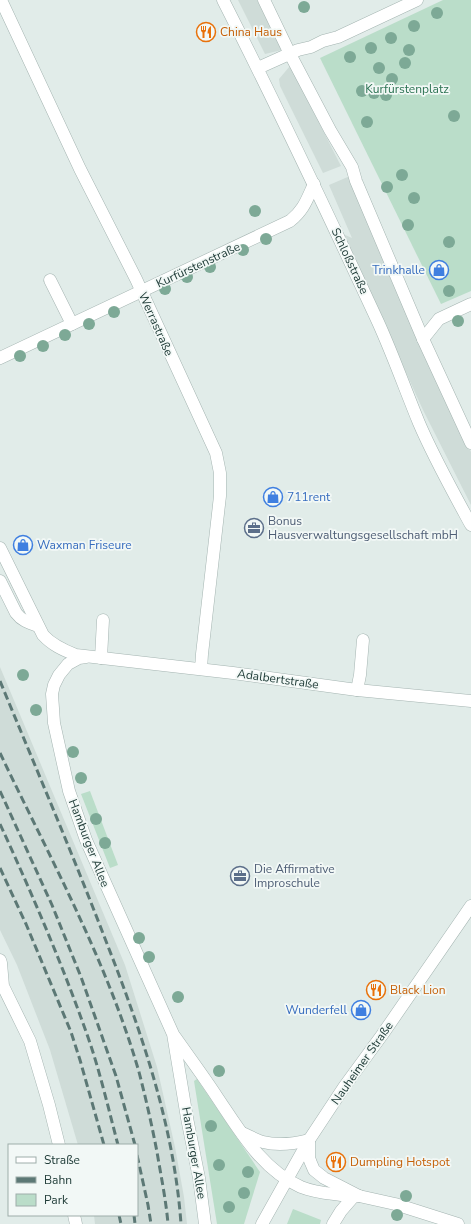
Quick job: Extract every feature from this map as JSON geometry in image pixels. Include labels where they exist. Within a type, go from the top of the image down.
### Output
[{"type":"street","name":"Werrastraße","points":[[1,0],[80,169],[142,292],[216,453],[220,473],[220,496],[201,669]]},
{"type":"street","name":"Schloßstraße","points":[[223,0],[258,68],[314,184],[385,338],[419,424],[471,526]]},
{"type":"street","points":[[264,0],[290,54],[330,130],[352,167],[356,181],[422,339],[471,443]]},
{"type":"street","points":[[258,68],[298,50],[338,37],[417,0]]},
{"type":"street","name":"Kurfürstenstraße","points":[[0,358],[142,292],[290,220],[297,216],[304,207],[314,184]]},
{"type":"street","points":[[50,280],[72,324]]},
{"type":"street","points":[[422,339],[439,319],[471,304]]},
{"type":"street","points":[[0,548],[38,626]]},
{"type":"street","points":[[0,581],[19,617],[26,622],[38,626]]},
{"type":"street","points":[[101,658],[103,620]]},
{"type":"street","name":"Adalbertstraße","points":[[38,626],[46,638],[56,646],[76,655],[201,669],[357,690],[471,701]]},
{"type":"street","points":[[357,690],[363,640]]},
{"type":"street","name":"Hamburger Allee","points":[[86,656],[68,664],[59,675],[54,685],[52,694],[53,718],[61,757],[69,791],[89,848],[173,1034],[241,1133],[271,1168],[302,1187],[328,1193],[356,1196]]},
{"type":"street","name":"Nauheimer Straße","points":[[262,1224],[309,1140],[344,1087],[382,1035],[471,906]]},
{"type":"street","points":[[0,960],[1,987],[30,1041],[59,1144]]},
{"type":"street","name":"Hamburger Allee","points":[[173,1034],[206,1224]]},
{"type":"street","points":[[241,1133],[262,1142],[280,1145],[294,1144],[309,1140],[309,1158],[314,1170],[324,1178],[356,1196],[395,1204],[458,1224]]},
{"type":"street","points":[[333,1224],[341,1211],[356,1196]]},
{"type":"shaded area","points":[[238,0],[257,0],[282,50],[265,54]]},
{"type":"shaded area","points":[[290,66],[341,166],[323,173],[280,86],[279,79]]},
{"type":"shaded area","points":[[350,176],[471,452],[471,505],[423,410],[343,234],[352,238],[329,185]]},
{"type":"shaded area","points":[[0,667],[125,965],[157,1067],[175,1147],[187,1224],[95,1224],[94,1216],[138,1216],[138,1144],[78,1144],[50,1050],[17,965],[0,930]]},
{"type":"green space","name":"Kurfürstenplatz","points":[[443,0],[471,0],[471,291],[441,304],[320,58]]},
{"type":"green space","points":[[90,791],[118,865],[110,868],[81,794]]},
{"type":"green space","points":[[197,1079],[260,1172],[244,1224],[217,1224],[194,1081]]},
{"type":"green space","points":[[293,1209],[321,1220],[320,1224],[287,1224]]},
{"type":"railway","points":[[0,681],[66,840],[117,971],[142,1041],[163,1113],[171,1150],[181,1224]]},
{"type":"railway","points":[[0,753],[76,910],[111,990],[126,1031],[139,1072],[151,1122],[168,1224]]},
{"type":"railway","points":[[0,791],[52,905],[81,977],[116,1076],[135,1144]]},
{"type":"railway","points":[[0,824],[48,932],[70,987],[98,1068],[118,1144]]},
{"type":"railway","points":[[0,868],[26,924],[71,1032],[104,1144]]},
{"type":"railway","points":[[138,1160],[151,1224]]},
{"type":"railway","points":[[119,1216],[121,1224]]},
{"type":"railway","points":[[134,1216],[135,1224]]},
{"type":"place","name":"China Haus","points":[[206,32]]},
{"type":"place","name":"Trinkhalle","points":[[439,270]]},
{"type":"place","name":"711rent","points":[[273,497]]},
{"type":"place","name":"Bonus Hausverwaltungsgesellschaft mbH","points":[[254,528]]},
{"type":"place","name":"Waxman Friseure","points":[[23,545]]},
{"type":"place","name":"Die Affirmative Improschule","points":[[240,876]]},
{"type":"place","name":"Black Lion","points":[[376,990]]},
{"type":"place","name":"Wunderfell","points":[[361,1010]]},
{"type":"place","name":"Dumpling Hotspot","points":[[336,1162]]}]
